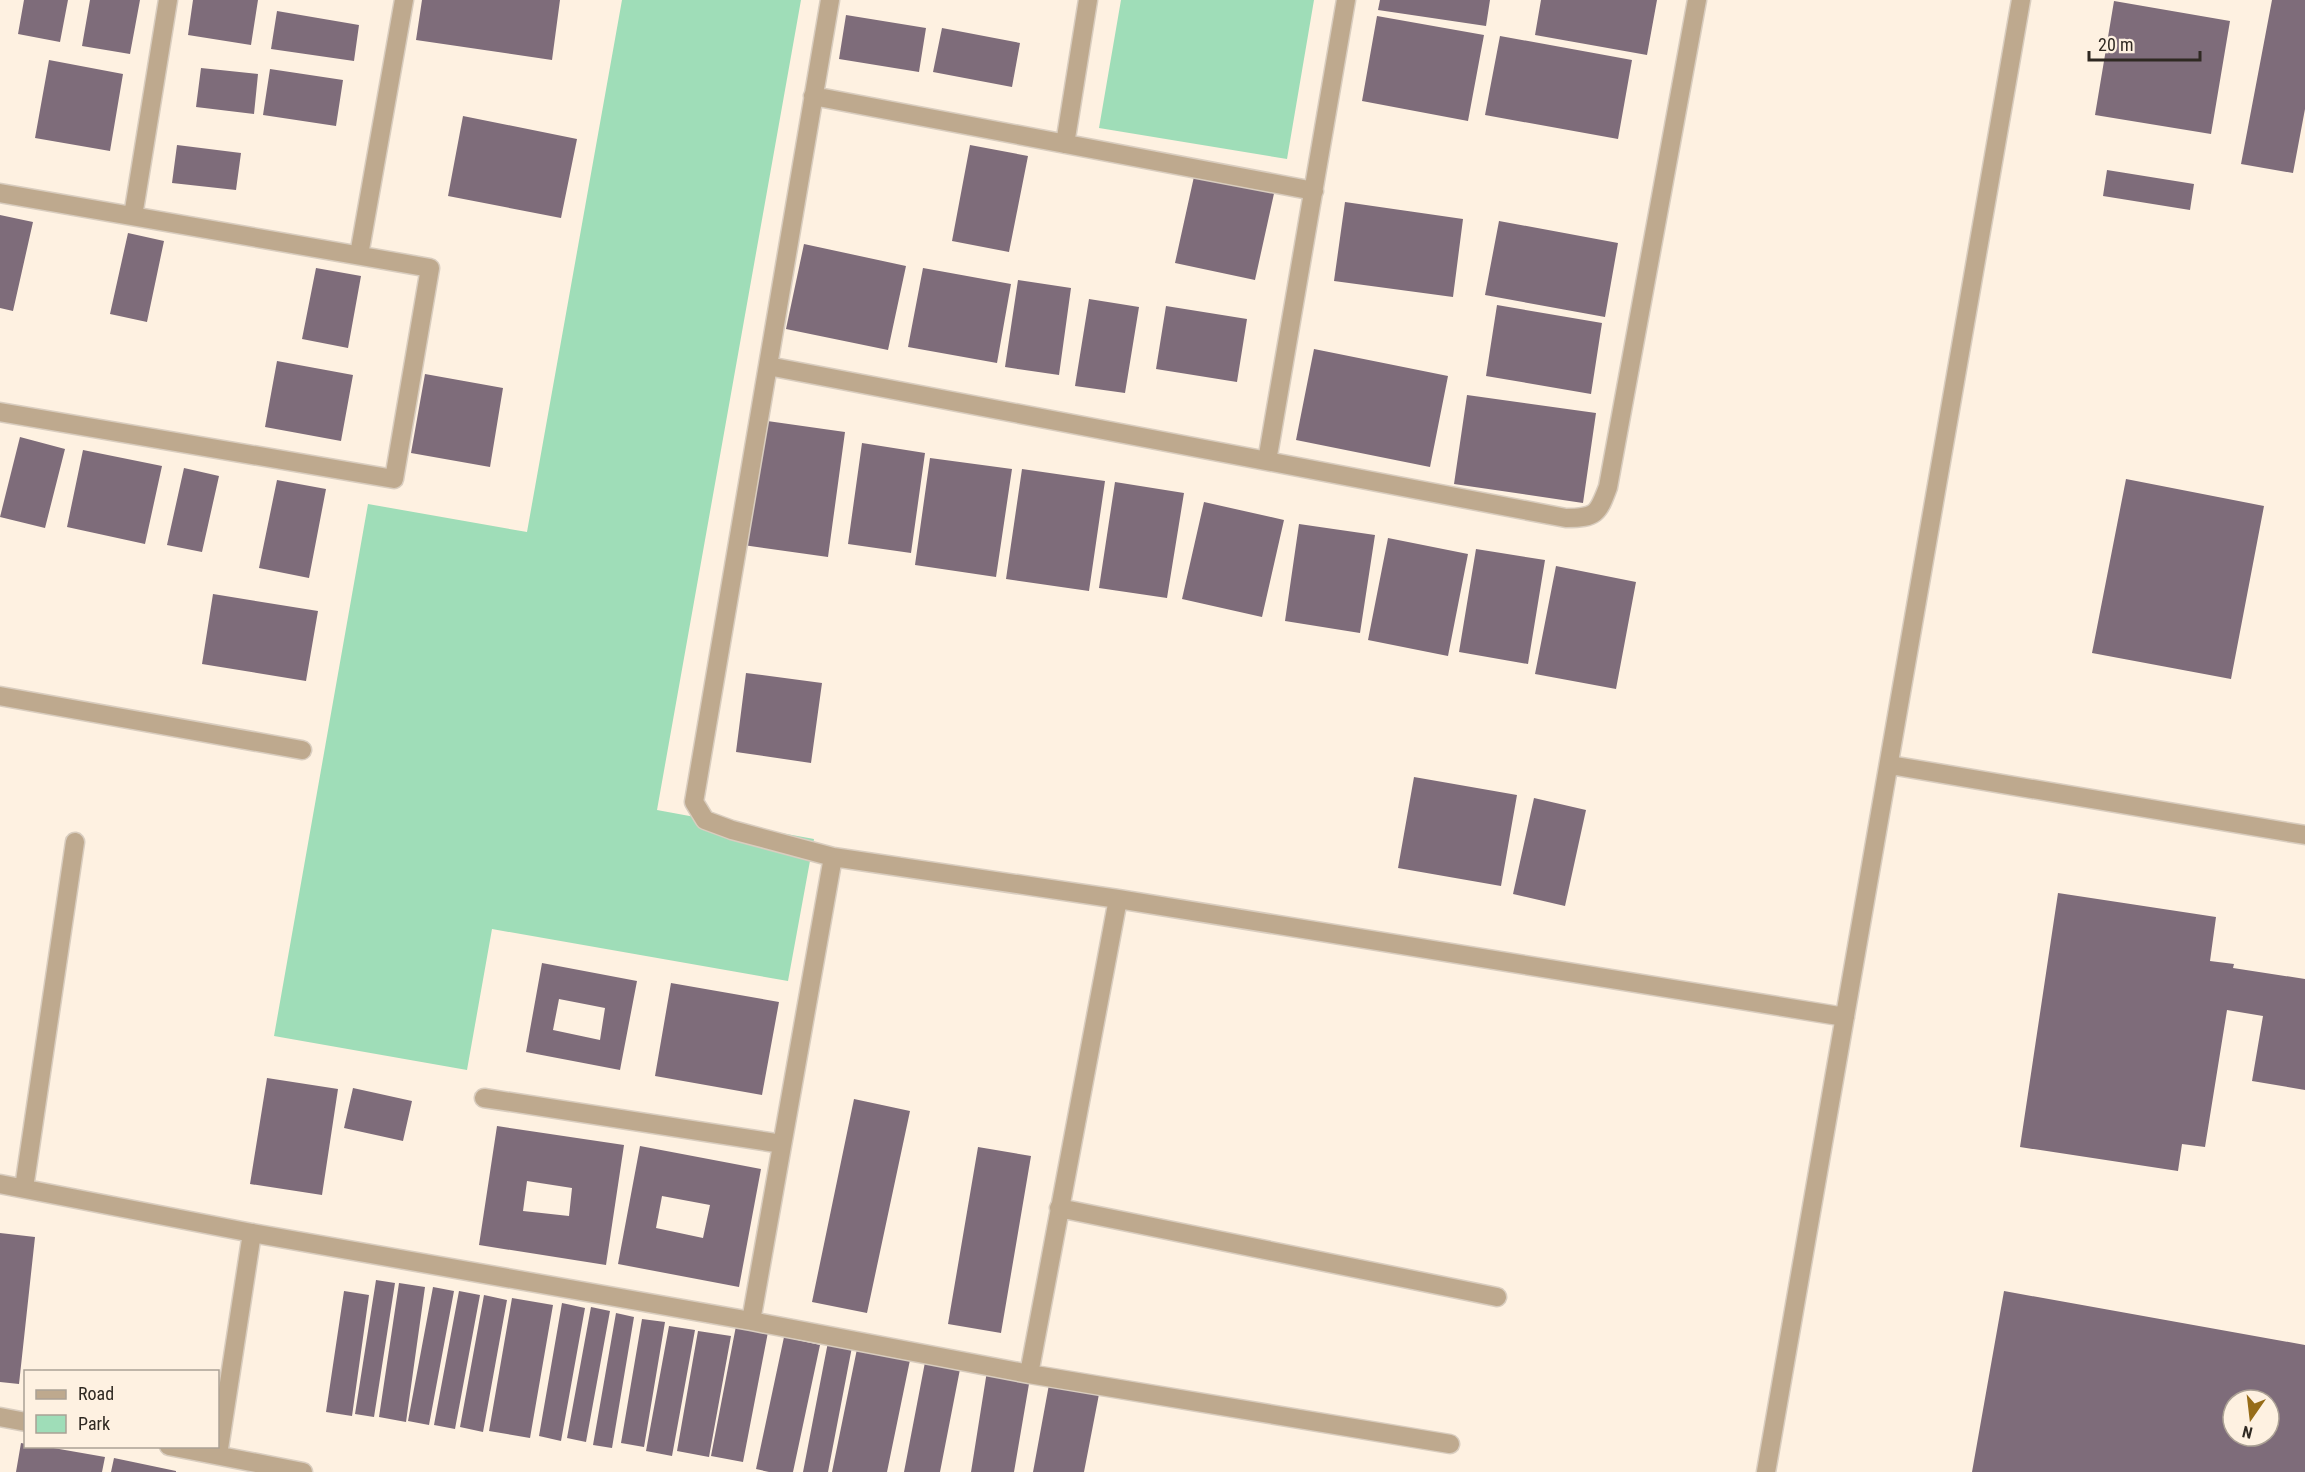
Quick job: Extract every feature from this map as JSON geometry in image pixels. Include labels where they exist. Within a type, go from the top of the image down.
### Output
[{"type":"street","points":[[133,216],[168,0]]},
{"type":"street","points":[[359,255],[404,0]]},
{"type":"street","points":[[830,0],[694,802],[705,820],[732,830],[833,857],[1118,898],[1845,1017]]},
{"type":"street","points":[[1065,144],[1088,0]]},
{"type":"street","points":[[1267,461],[1346,0]]},
{"type":"street","points":[[768,366],[1566,518],[1586,518],[1601,508],[1608,487],[1697,0]]},
{"type":"street","points":[[1766,1472],[2021,0]]},
{"type":"street","points":[[813,96],[1314,191]]},
{"type":"street","points":[[0,193],[430,268],[394,479],[0,412]]},
{"type":"street","points":[[0,696],[302,750]]},
{"type":"street","points":[[1890,765],[2305,836]]},
{"type":"street","points":[[24,1188],[75,842]]},
{"type":"street","points":[[751,1321],[833,857]]},
{"type":"street","points":[[1029,1374],[1118,898]]},
{"type":"street","points":[[484,1098],[782,1144]]},
{"type":"street","points":[[0,1184],[252,1233],[751,1321],[1029,1374],[1450,1444]]},
{"type":"street","points":[[1059,1208],[1497,1297]]},
{"type":"street","points":[[218,1455],[252,1233]]},
{"type":"street","points":[[0,1417],[24,1422]]},
{"type":"street","points":[[180,1448],[303,1472]]},
{"type":"green space","points":[[622,0],[801,0],[657,810],[814,839],[788,981],[492,929],[467,1070],[274,1036],[368,504],[527,532]]},
{"type":"green space","points":[[1121,0],[1314,0],[1287,159],[1099,128]]},
{"type":"building","points":[[24,0],[68,0],[60,42],[18,34]]},
{"type":"building","points":[[90,0],[140,0],[130,54],[82,46]]},
{"type":"building","points":[[193,0],[258,0],[251,45],[188,35]]},
{"type":"building","points":[[422,0],[560,0],[552,60],[416,40]]},
{"type":"building","points":[[1380,0],[1490,0],[1486,26],[1378,10]]},
{"type":"building","points":[[1541,0],[1657,0],[1647,55],[1535,35]]},
{"type":"building","points":[[2272,0],[2305,0],[2305,109],[2293,173],[2241,164]]},
{"type":"building","points":[[2114,1],[2230,21],[2211,134],[2095,115]]},
{"type":"building","points":[[277,11],[359,25],[354,61],[271,49]]},
{"type":"building","points":[[846,15],[926,28],[919,72],[839,59]]},
{"type":"building","points":[[1377,16],[1484,35],[1468,121],[1362,101]]},
{"type":"building","points":[[942,28],[1020,43],[1012,87],[933,72]]},
{"type":"building","points":[[1500,36],[1632,60],[1618,139],[1485,115]]},
{"type":"building","points":[[49,60],[123,74],[110,151],[35,138]]},
{"type":"building","points":[[201,68],[258,74],[254,114],[196,107]]},
{"type":"building","points":[[270,69],[343,80],[336,126],[263,115]]},
{"type":"building","points":[[463,116],[577,139],[561,218],[448,196]]},
{"type":"building","points":[[177,145],[241,153],[236,190],[172,183]]},
{"type":"building","points":[[970,145],[1028,156],[1009,252],[952,241]]},
{"type":"building","points":[[2107,170],[2194,184],[2190,210],[2103,196]]},
{"type":"building","points":[[1195,172],[1275,189],[1255,280],[1175,263]]},
{"type":"building","points":[[1345,202],[1463,219],[1453,297],[1334,281]]},
{"type":"building","points":[[0,215],[33,222],[13,311],[0,308]]},
{"type":"building","points":[[1499,221],[1618,243],[1605,317],[1485,295]]},
{"type":"building","points":[[128,233],[164,241],[147,322],[110,314]]},
{"type":"building","points":[[804,244],[906,266],[888,350],[786,329]]},
{"type":"building","points":[[316,268],[361,276],[348,348],[302,339]]},
{"type":"building","points":[[923,268],[1011,284],[997,363],[908,347]]},
{"type":"building","points":[[1018,280],[1071,288],[1059,375],[1005,367]]},
{"type":"building","points":[[1089,299],[1139,307],[1125,393],[1075,386]]},
{"type":"building","points":[[1497,305],[1602,323],[1591,394],[1486,376]]},
{"type":"building","points":[[1166,306],[1247,319],[1237,382],[1156,369]]},
{"type":"building","points":[[1314,349],[1448,376],[1430,467],[1296,440]]},
{"type":"building","points":[[277,361],[353,375],[341,441],[265,427]]},
{"type":"building","points":[[425,374],[503,388],[490,467],[411,453]]},
{"type":"building","points":[[1467,395],[1596,413],[1583,503],[1454,484]]},
{"type":"building","points":[[760,420],[845,432],[828,557],[743,545]]},
{"type":"building","points":[[20,437],[65,449],[45,528],[0,517]]},
{"type":"building","points":[[862,443],[925,453],[911,553],[848,544]]},
{"type":"building","points":[[83,450],[162,466],[145,544],[67,527]]},
{"type":"building","points":[[930,458],[1012,469],[996,577],[915,565]]},
{"type":"building","points":[[184,468],[219,476],[202,552],[167,545]]},
{"type":"building","points":[[1022,469],[1105,481],[1089,591],[1006,579]]},
{"type":"building","points":[[2126,479],[2264,506],[2231,679],[2092,653]]},
{"type":"building","points":[[277,480],[326,489],[309,578],[259,568]]},
{"type":"building","points":[[1115,482],[1184,493],[1167,598],[1099,588]]},
{"type":"building","points":[[1204,502],[1284,520],[1262,617],[1182,599]]},
{"type":"building","points":[[1299,524],[1375,535],[1360,633],[1285,621]]},
{"type":"building","points":[[1388,538],[1468,554],[1448,656],[1368,640]]},
{"type":"building","points":[[1476,549],[1545,560],[1528,664],[1459,652]]},
{"type":"building","points":[[1556,566],[1636,582],[1616,689],[1535,674]]},
{"type":"building","points":[[213,594],[318,611],[306,681],[202,664]]},
{"type":"building","points":[[746,673],[822,683],[811,763],[736,752]]},
{"type":"building","points":[[1414,777],[1517,795],[1501,886],[1398,868]]},
{"type":"building","points":[[1534,798],[1586,810],[1565,906],[1513,894]]},
{"type":"building","points":[[2058,893],[2216,917],[2210,961],[2234,964],[2233,968],[2305,979],[2305,1090],[2252,1081],[2263,1016],[2227,1010],[2205,1147],[2182,1144],[2178,1171],[2020,1147]]},
{"type":"building","points":[[542,963],[637,981],[620,1070],[526,1052]],"holes":[[[559,999],[605,1008],[600,1040],[553,1030]]]},
{"type":"building","points":[[671,983],[779,1002],[762,1095],[655,1076]]},
{"type":"building","points":[[267,1078],[338,1089],[322,1195],[250,1184]]},
{"type":"building","points":[[353,1088],[412,1101],[403,1141],[344,1128]]},
{"type":"building","points":[[854,1099],[910,1111],[867,1313],[812,1302]]},
{"type":"building","points":[[497,1126],[624,1145],[606,1265],[479,1245]],"holes":[[[527,1181],[572,1188],[569,1216],[523,1211]]]},
{"type":"building","points":[[640,1146],[761,1169],[739,1287],[618,1264]],"holes":[[[662,1196],[710,1205],[703,1238],[656,1228]]]},
{"type":"building","points":[[978,1147],[1031,1156],[1001,1333],[948,1324]]},
{"type":"building","points":[[0,1233],[35,1237],[19,1384],[0,1382]]},
{"type":"building","points":[[376,1280],[395,1283],[374,1417],[355,1414]]},
{"type":"building","points":[[399,1283],[425,1287],[406,1422],[379,1417]]},
{"type":"building","points":[[433,1287],[454,1291],[429,1425],[408,1421]]},
{"type":"building","points":[[344,1291],[369,1295],[352,1416],[326,1412]]},
{"type":"building","points":[[459,1291],[480,1295],[455,1429],[434,1425]]},
{"type":"building","points":[[2004,1291],[2305,1345],[2305,1472],[1972,1472]]},
{"type":"building","points":[[484,1295],[507,1300],[483,1432],[460,1427]]},
{"type":"building","points":[[512,1298],[553,1305],[530,1438],[489,1431]]},
{"type":"building","points":[[562,1303],[585,1308],[561,1441],[539,1436]]},
{"type":"building","points":[[591,1307],[610,1311],[586,1442],[567,1438]]},
{"type":"building","points":[[616,1313],[634,1317],[612,1448],[593,1445]]},
{"type":"building","points":[[642,1319],[665,1322],[644,1447],[621,1443]]},
{"type":"building","points":[[669,1326],[695,1330],[672,1456],[646,1451]]},
{"type":"building","points":[[736,1326],[768,1332],[743,1462],[711,1456]]},
{"type":"building","points":[[698,1331],[731,1336],[709,1457],[677,1451]]},
{"type":"building","points":[[784,1337],[820,1345],[793,1472],[769,1472],[756,1469]]},
{"type":"building","points":[[828,1342],[852,1347],[828,1472],[803,1472]]},
{"type":"building","points":[[857,1349],[910,1360],[887,1472],[832,1472]]},
{"type":"building","points":[[926,1357],[961,1364],[940,1472],[904,1472]]},
{"type":"building","points":[[987,1371],[1030,1378],[1014,1472],[971,1472]]},
{"type":"building","points":[[1050,1379],[1100,1389],[1084,1472],[1033,1472]]},
{"type":"building","points":[[21,1443],[24,1444],[24,1448],[53,1448],[105,1457],[102,1472],[16,1472]]},
{"type":"building","points":[[114,1458],[176,1471],[176,1472],[111,1472]]}]
